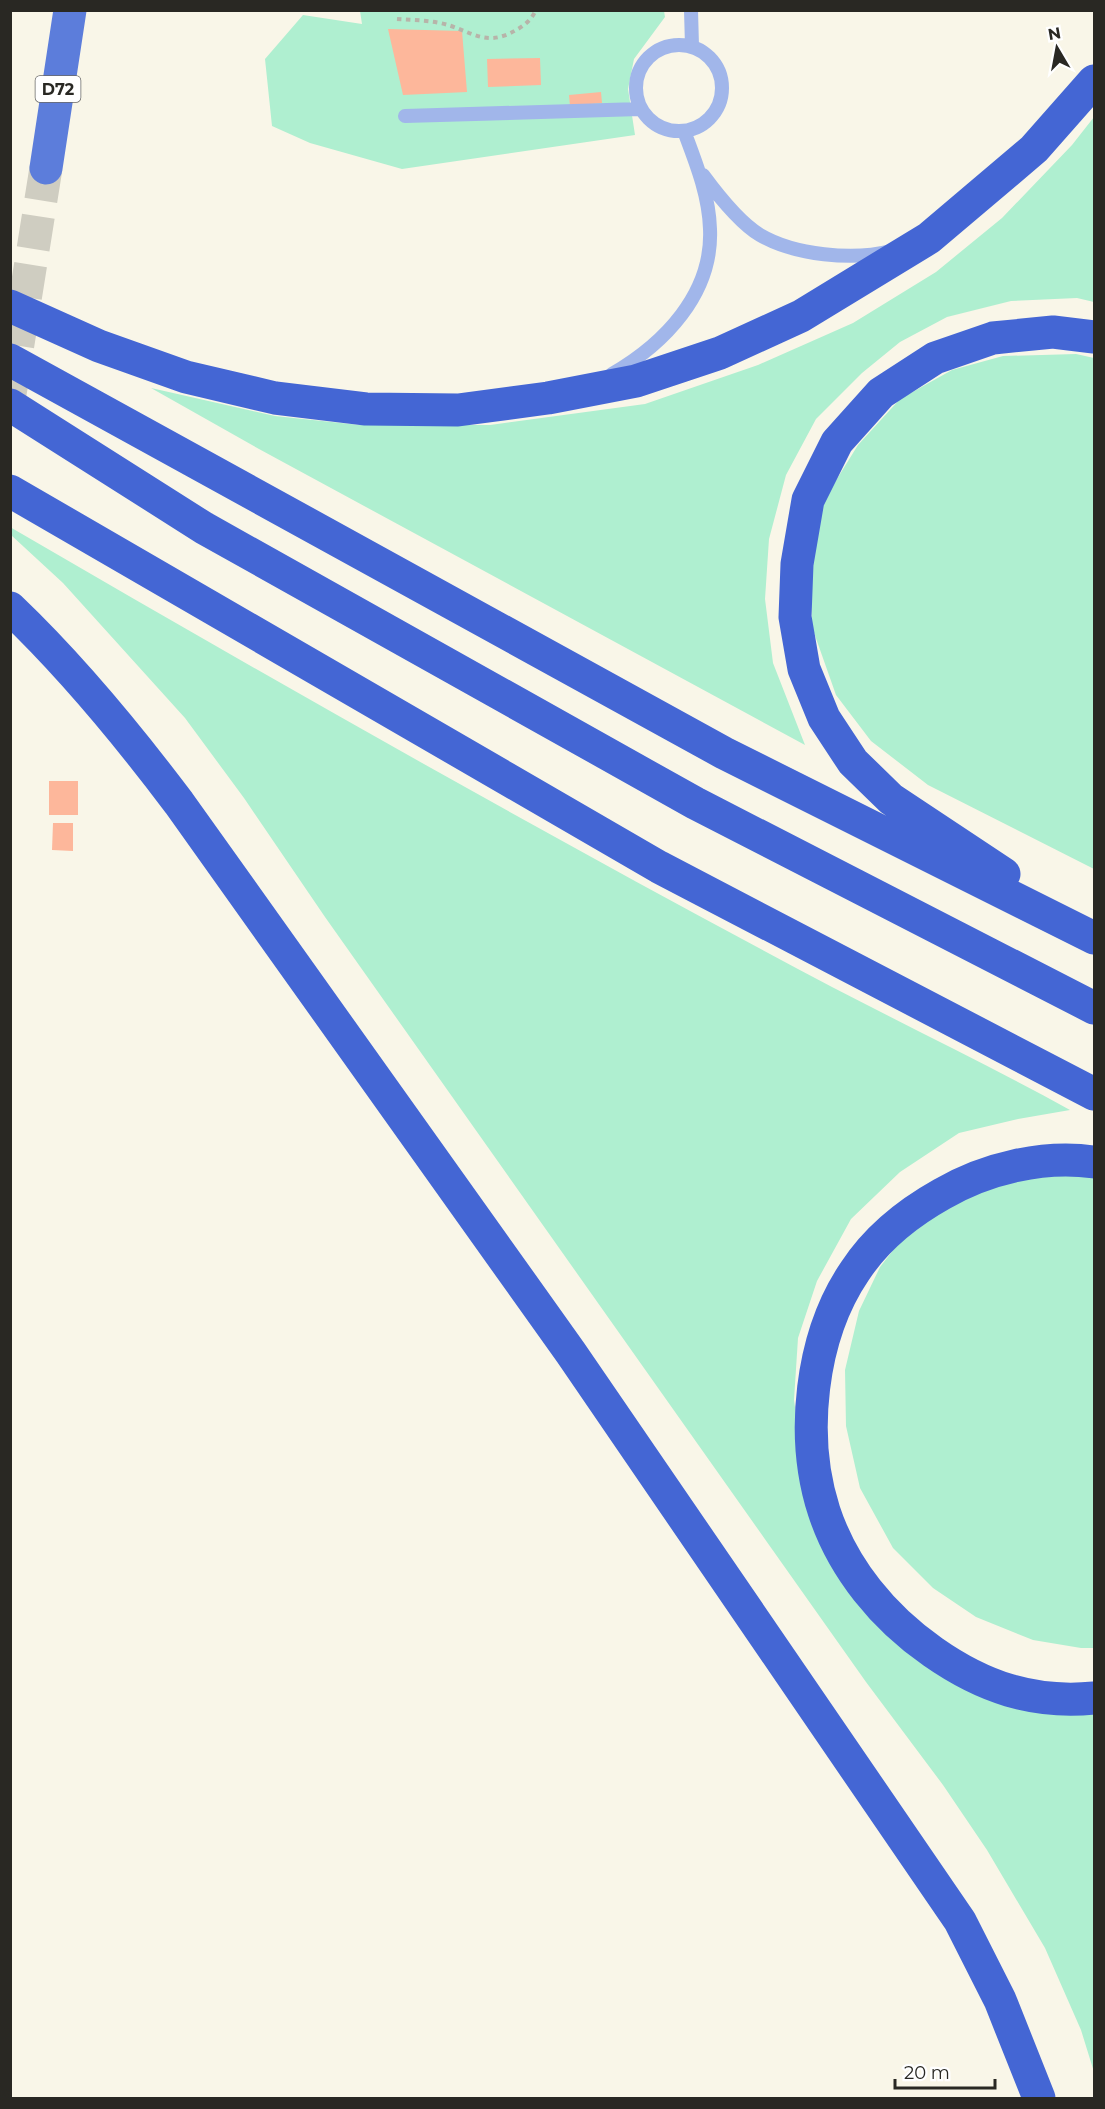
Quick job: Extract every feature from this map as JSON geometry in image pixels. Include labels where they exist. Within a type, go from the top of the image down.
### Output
[{"type":"highway","points":[[10,306],[99,346],[186,377],[275,398],[366,409],[458,410],[549,398],[636,381],[720,353],[801,316],[929,237],[1034,149],[1095,81]]},
{"type":"highway","points":[[1095,337],[1053,332],[993,338],[935,358],[881,393],[837,442],[808,500],[797,564],[795,617],[804,669],[824,718],[853,762],[891,799],[1095,938]]},
{"type":"highway","points":[[10,360],[724,753],[1095,938]]},
{"type":"highway","points":[[10,405],[204,528],[695,803],[1095,1008]]},
{"type":"highway","points":[[10,491],[659,867],[1095,1094]]},
{"type":"highway","points":[[10,608],[42,638],[91,691],[179,803],[571,1353],[960,1921],[1000,2000],[1039,2098]]},
{"type":"highway","points":[[1095,1162],[1055,1160],[986,1173],[926,1202],[891,1230],[854,1272],[838,1303],[826,1334],[817,1368],[812,1436],[814,1475],[825,1513],[840,1549],[861,1583],[886,1613],[915,1640],[977,1680],[1010,1692],[1044,1698],[1078,1700],[1095,1698]]},
{"type":"main road","name":"D72","points":[[46,168],[70,10]]},
{"type":"lane","points":[[691,10],[692,46]]},
{"type":"lane","points":[[675,45],[692,46],[709,56],[720,72],[723,92],[717,111],[703,125],[684,131],[666,130],[651,122],[640,109],[635,92],[637,75],[645,60],[658,50],[675,45]]},
{"type":"lane","points":[[405,116],[640,109]]},
{"type":"lane","points":[[549,398],[594,385],[635,361],[671,330],[697,290],[708,261],[710,230],[706,199],[684,131]]},
{"type":"lane","points":[[698,169],[724,203],[759,235],[800,252],[843,256],[887,252],[929,237]]},
{"type":"path","points":[[397,19],[439,22],[473,36],[490,39],[506,36],[520,28],[536,10]]},
{"type":"green space","points":[[360,11],[664,11],[665,17],[634,59],[628,89],[635,135],[402,169],[310,143],[272,126],[265,59],[303,15],[362,24]]},
{"type":"green space","points":[[1094,117],[1094,302],[1077,298],[1011,301],[947,317],[900,342],[862,373],[816,419],[786,475],[769,539],[765,599],[773,663],[805,745],[151,388],[275,416],[360,425],[490,425],[645,404],[758,365],[853,323],[936,272],[1002,218],[1072,145]]},
{"type":"green space","points":[[1076,354],[1094,358],[1094,869],[928,785],[871,741],[836,695],[812,627],[810,562],[822,503],[858,445],[900,399],[952,370],[1003,356]]},
{"type":"green space","points":[[10,527],[522,819],[832,987],[1070,1110],[959,1133],[900,1172],[851,1219],[817,1281],[798,1338],[794,1400],[803,1466],[865,1590],[978,1674],[1094,1696],[1094,2072],[1081,2030],[1045,1948],[987,1850],[943,1785],[866,1682],[325,917],[244,798],[185,718],[63,583],[11,535]]},
{"type":"green space","points":[[1094,1162],[1094,1648],[1081,1648],[1033,1640],[976,1617],[933,1588],[893,1548],[860,1488],[846,1426],[845,1370],[859,1311],[880,1267],[908,1231],[941,1196]]},
{"type":"building","points":[[388,29],[462,31],[467,92],[403,95]]},
{"type":"building","points":[[540,58],[541,85],[488,87],[487,59]]},
{"type":"building","points":[[601,92],[602,103],[570,106],[569,95]]},
{"type":"building","points":[[49,781],[78,781],[78,815],[49,815]]},
{"type":"building","points":[[53,823],[73,823],[73,851],[52,850]]},
{"type":"tunnel","points":[[10,394],[46,168]]}]
